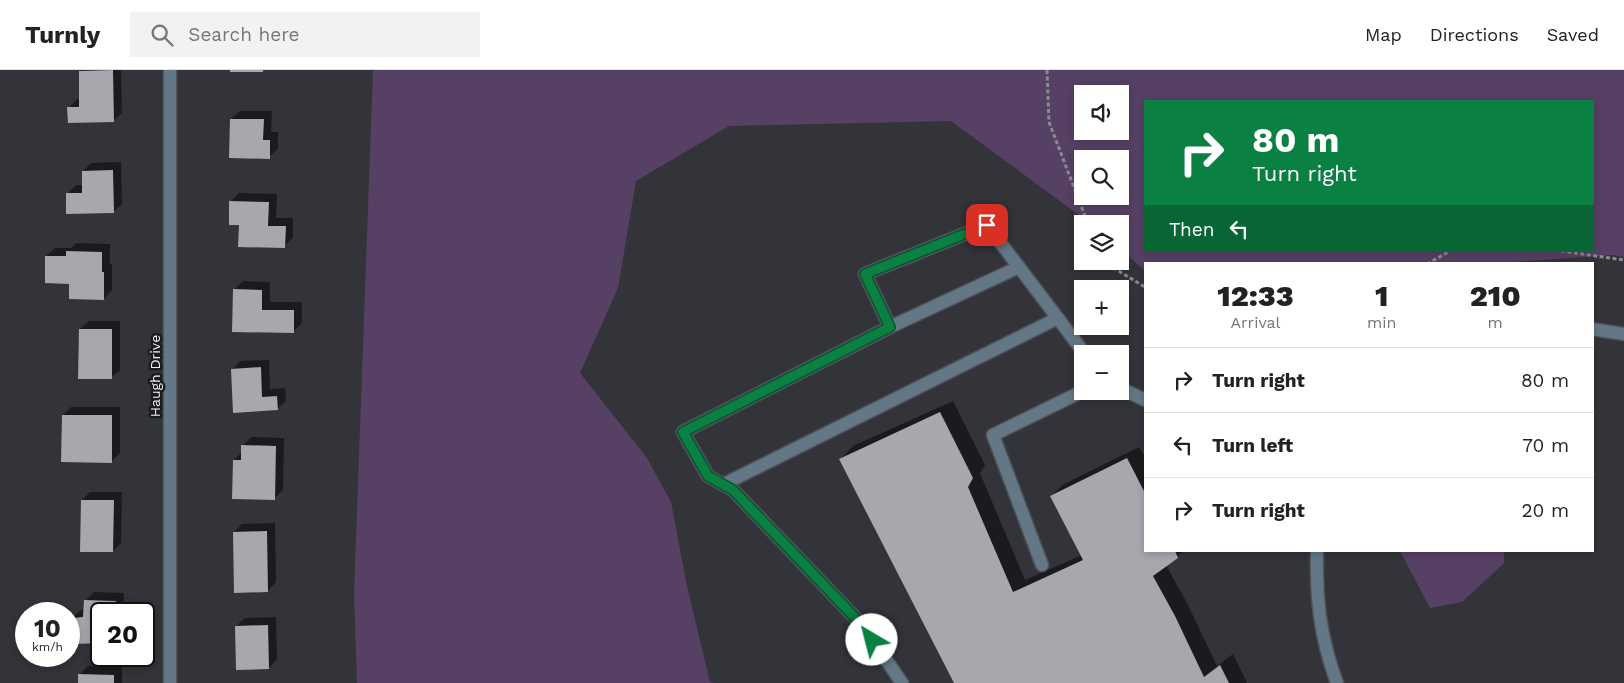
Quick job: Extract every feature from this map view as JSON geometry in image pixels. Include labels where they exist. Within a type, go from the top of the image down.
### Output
[{"type":"street","name":"Haugh Drive","points":[[170,70],[170,683]]},
{"type":"street","points":[[890,327],[865,274],[987,225],[1078,345]]},
{"type":"street","points":[[902,683],[863,626],[733,490],[708,476],[683,432],[890,327],[1019,267]]},
{"type":"street","points":[[724,484],[1058,318]]},
{"type":"street","points":[[1594,329],[1624,334]]},
{"type":"street","points":[[1129,392],[1144,400]]},
{"type":"street","points":[[1042,565],[993,435],[1074,395]]},
{"type":"street","points":[[1316,552],[1318,616],[1327,655],[1337,683]]},
{"type":"path","points":[[1048,70],[1049,122],[1085,215]]},
{"type":"path","points":[[1431,262],[1448,252]]},
{"type":"path","points":[[1568,252],[1624,260]]},
{"type":"path","points":[[1117,270],[1144,286]]},
{"type":"shaded area","points":[[373,70],[1624,70],[1624,257],[1614,255],[1513,262],[1144,262],[1144,270],[1129,257],[1129,215],[1079,215],[951,121],[729,126],[636,181],[618,288],[580,373],[647,458],[671,502],[687,586],[710,682],[716,683],[357,683],[354,594]]},
{"type":"shaded area","points":[[1401,552],[1504,552],[1504,563],[1462,602],[1430,608]]},
{"type":"building","points":[[113,70],[114,122],[68,123],[67,107],[79,107],[79,71]]},
{"type":"building","points":[[230,70],[263,70],[263,72],[230,72]]},
{"type":"building","points":[[230,119],[264,119],[263,140],[270,140],[270,159],[229,158]]},
{"type":"building","points":[[113,170],[114,213],[66,214],[66,193],[82,193],[82,171]]},
{"type":"building","points":[[229,201],[269,202],[268,226],[286,226],[285,248],[238,247],[239,225],[229,225]]},
{"type":"building","points":[[66,251],[102,252],[104,300],[69,299],[69,284],[45,283],[45,256],[66,256]]},
{"type":"building","points":[[233,289],[262,290],[262,310],[294,310],[294,333],[232,332]]},
{"type":"building","points":[[79,329],[112,329],[112,379],[78,379]]},
{"type":"building","points":[[261,367],[262,397],[277,396],[278,410],[233,413],[231,369]]},
{"type":"building","points":[[940,412],[973,478],[968,487],[1013,592],[1083,560],[1050,496],[1127,458],[1144,491],[1144,552],[1175,552],[1178,558],[1153,576],[1175,616],[1204,677],[1220,665],[1229,683],[954,683],[839,459]]},
{"type":"building","points":[[62,415],[112,415],[112,463],[61,462]]},
{"type":"building","points":[[241,445],[276,446],[275,500],[232,499],[233,460],[241,460]]},
{"type":"building","points":[[81,500],[114,500],[113,552],[80,552]]},
{"type":"building","points":[[267,531],[268,592],[234,593],[233,532]]},
{"type":"building","points":[[84,600],[116,601],[90,602],[90,643],[80,644],[80,617],[83,617]]},
{"type":"building","points":[[268,625],[269,669],[236,670],[235,626]]},
{"type":"building","points":[[78,674],[114,675],[114,683],[78,683]]},
{"type":"route","points":[[872,640],[863,626],[733,490],[708,476],[683,432],[890,327],[865,274],[987,225]]}]
